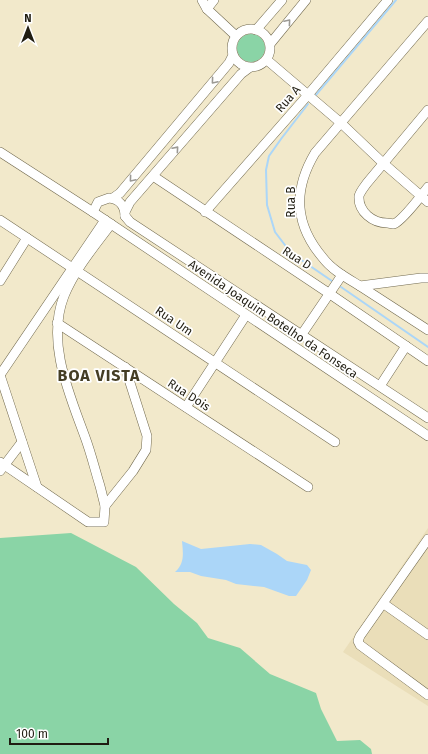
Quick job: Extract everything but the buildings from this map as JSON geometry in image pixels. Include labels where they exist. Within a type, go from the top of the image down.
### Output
[{"type":"street","points":[[202,0],[207,9],[236,36]]},
{"type":"street","points":[[207,9],[214,0]]},
{"type":"street","points":[[256,30],[282,0]]},
{"type":"street","points":[[0,152],[111,224],[122,223],[130,202],[241,74],[249,68],[262,65],[269,55],[270,44],[306,0]]},
{"type":"street","name":"Rua A","points":[[205,212],[307,96],[388,0]]},
{"type":"street","name":"Rua B","points":[[428,21],[315,152],[304,173],[301,186],[300,213],[305,232],[323,259],[342,275],[428,330]]},
{"type":"street","points":[[249,68],[239,64],[233,55],[232,45],[236,36],[245,30],[256,30],[265,35],[270,44]]},
{"type":"street","points":[[93,212],[98,202],[113,198],[120,193],[229,63],[233,55]]},
{"type":"street","points":[[266,60],[341,123],[424,199]]},
{"type":"street","points":[[428,110],[367,183],[359,194],[360,201],[364,212],[370,219],[381,223],[393,224],[424,199],[428,187]]},
{"type":"street","points":[[154,153],[165,162]]},
{"type":"street","name":"Rua D","points":[[153,176],[428,361]]},
{"type":"street","points":[[113,198],[120,202],[130,222],[428,418]]},
{"type":"street","name":"Rua Um","points":[[0,220],[335,442]]},
{"type":"street","points":[[37,487],[0,375],[75,269],[111,224]]},
{"type":"street","name":"Avenida Joaquim Botelho da Fonseca","points":[[111,224],[428,436]]},
{"type":"street","points":[[0,281],[27,238]]},
{"type":"street","points":[[22,442],[2,466],[37,487],[88,522],[104,522],[105,506],[100,486],[63,370],[58,344],[58,323],[64,296],[75,269]]},
{"type":"street","points":[[302,334],[342,275]]},
{"type":"street","points":[[360,286],[428,278]]},
{"type":"street","points":[[186,407],[246,315]]},
{"type":"street","name":"Rua Dois","points":[[58,323],[308,487]]},
{"type":"street","points":[[380,386],[406,346]]},
{"type":"street","points":[[105,506],[133,471],[142,457],[146,446],[147,436],[125,368]]},
{"type":"street","points":[[428,539],[358,641],[360,645],[428,695]]},
{"type":"street","points":[[384,604],[428,636]]},
{"type":"shaded area","points":[[428,528],[428,706],[343,652]]},
{"type":"green space","points":[[251,34],[257,35],[261,38],[264,42],[264,54],[261,58],[257,61],[251,62],[245,61],[241,58],[238,54],[237,48],[238,42],[241,38],[245,35]]},
{"type":"green space","points":[[71,533],[136,567],[174,604],[197,623],[208,638],[240,648],[270,674],[316,693],[321,709],[337,741],[360,740],[371,749],[372,754],[0,754],[0,538]]},
{"type":"water","points":[[182,541],[201,549],[250,544],[261,545],[287,561],[307,565],[311,570],[307,580],[296,596],[289,596],[264,587],[236,584],[226,580],[201,576],[190,572],[175,572],[182,561]]},
{"type":"waterway","points":[[315,96],[396,0]]},
{"type":"waterway","points":[[308,104],[269,156],[266,170],[267,205],[275,232],[291,253],[332,281]]},
{"type":"waterway","points":[[341,287],[428,347]]},
{"type":"district","name":"BOA VISTA","points":[[99,375]]}]
